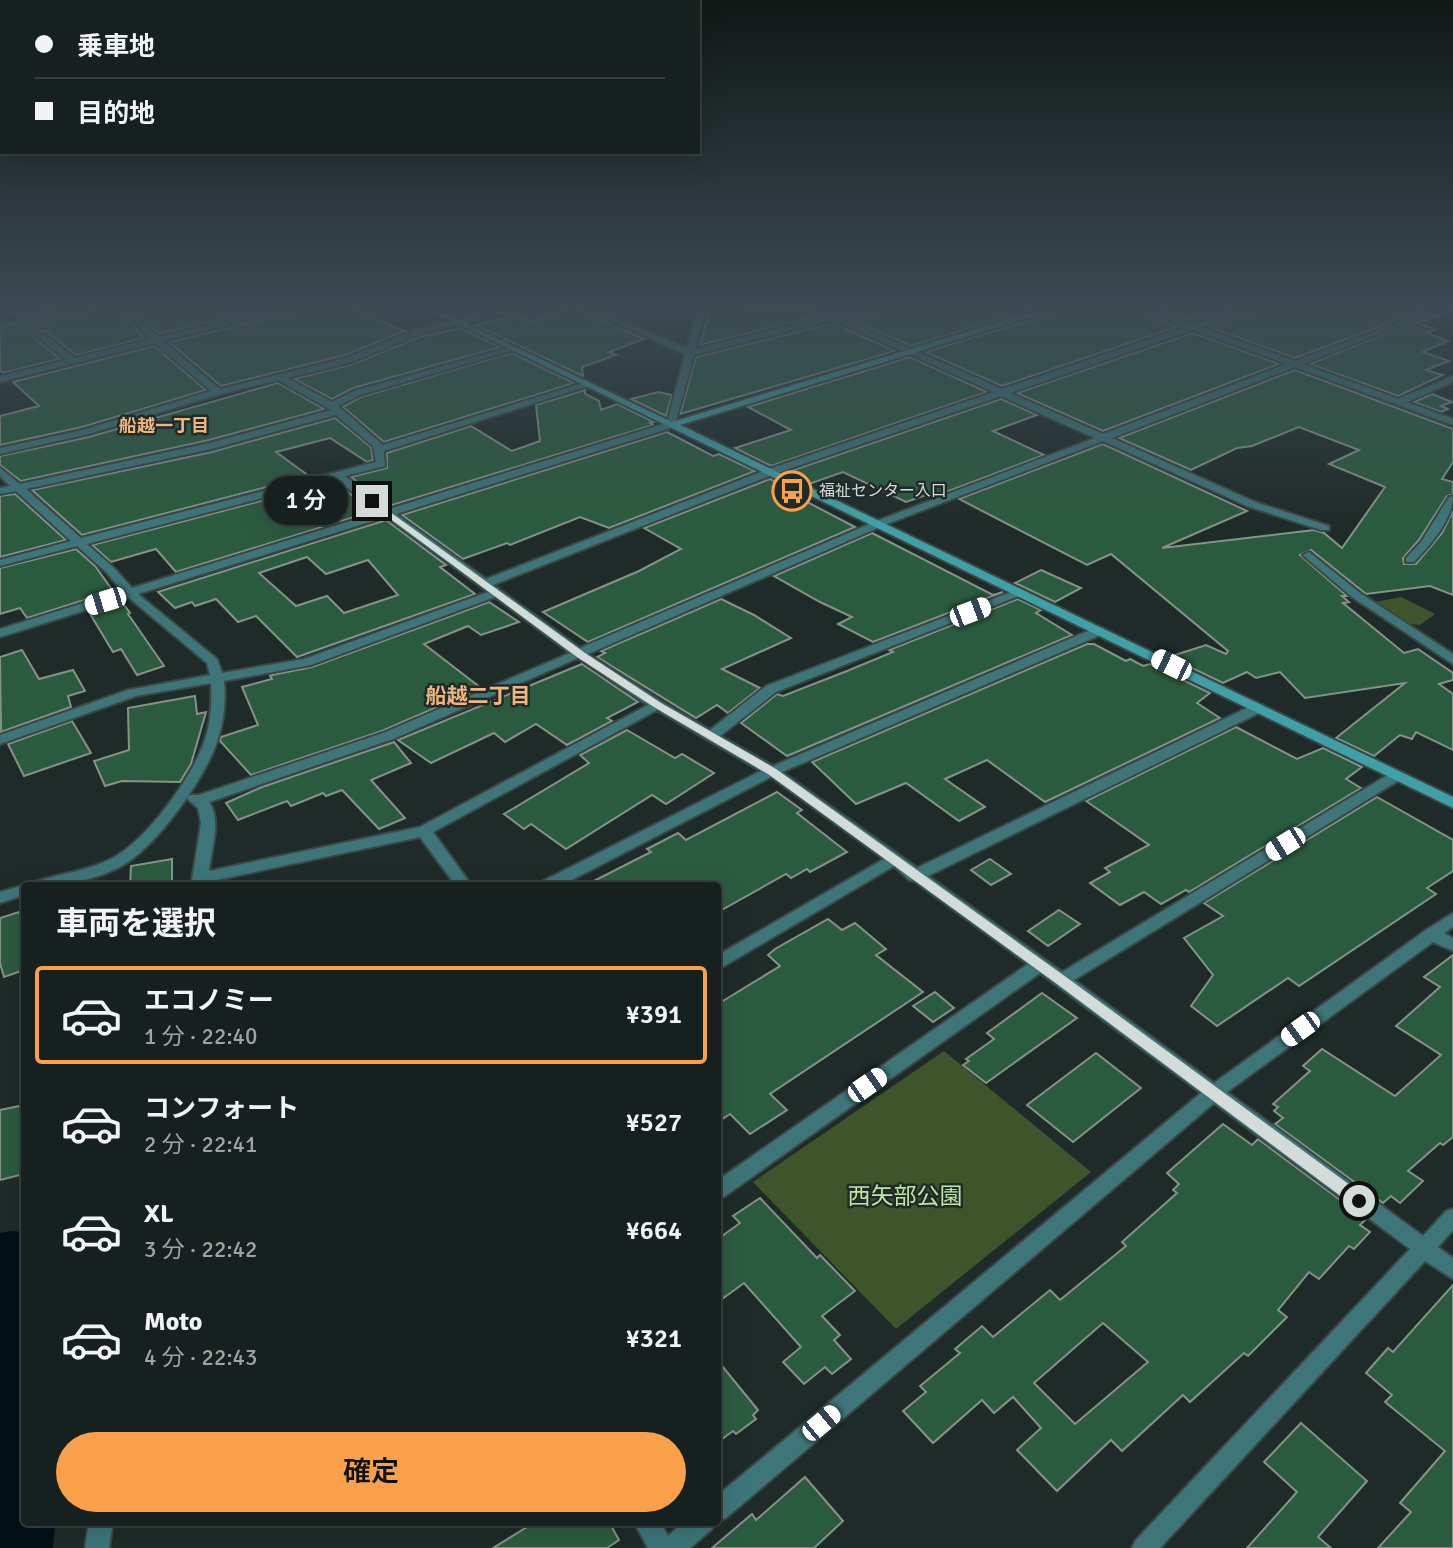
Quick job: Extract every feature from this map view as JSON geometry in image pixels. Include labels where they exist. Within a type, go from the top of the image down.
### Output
[{"type":"street","points":[[203,379],[218,392]]},
{"type":"street","points":[[0,451],[85,432],[218,392],[275,379]]},
{"type":"street","points":[[0,563],[380,464],[378,445],[335,408],[283,379]]},
{"type":"street","points":[[0,491],[211,446],[335,408],[357,393],[404,379]]},
{"type":"street","points":[[574,379],[1453,803]]},
{"type":"street","points":[[671,425],[683,379]]},
{"type":"street","points":[[0,633],[820,379]]},
{"type":"street","points":[[970,379],[1251,504],[1325,528]]},
{"type":"street","points":[[484,584],[770,472],[1041,379]]},
{"type":"street","points":[[197,801],[388,736],[581,655],[878,524],[1255,379]]},
{"type":"street","points":[[1337,379],[1453,422]]},
{"type":"street","points":[[1399,402],[1452,379]]},
{"type":"street","points":[[379,449],[586,385]]},
{"type":"street","points":[[0,471],[111,570],[131,594],[213,662],[218,677],[217,713],[208,750],[183,791],[151,833],[118,862],[53,882]]},
{"type":"street","points":[[338,476],[581,655],[657,705],[772,771],[1062,980],[1453,1270]]},
{"type":"street","points":[[1410,560],[1425,544],[1453,499]]},
{"type":"street","points":[[1309,555],[1356,595],[1453,660]]},
{"type":"street","points":[[711,736],[771,689],[1020,592]]},
{"type":"street","points":[[0,740],[133,694],[307,662],[496,593]]},
{"type":"street","points":[[554,882],[772,771],[1099,631]]},
{"type":"street","points":[[183,791],[205,806],[208,823],[201,882],[424,831],[657,705]]},
{"type":"street","points":[[915,876],[1258,708]]},
{"type":"street","points":[[1062,980],[1396,776]]},
{"type":"street","points":[[424,831],[463,882]]},
{"type":"street","points":[[721,960],[893,860]]},
{"type":"street","points":[[0,898],[21,891]]},
{"type":"street","points":[[721,1507],[1213,1093],[1453,919]]},
{"type":"street","points":[[1432,933],[1453,944]]},
{"type":"street","points":[[721,1188],[1039,965]]},
{"type":"street","points":[[1144,1548],[1422,1247],[1453,1217]]},
{"type":"street","points":[[97,1548],[100,1526]]},
{"type":"street","points":[[648,1526],[662,1548]]},
{"type":"street","points":[[672,1548],[698,1526]]},
{"type":"green space","points":[[1401,597],[1435,614],[1420,625],[1409,624],[1375,602]]},
{"type":"green space","name":"西矢部公園","points":[[944,1051],[1091,1172],[896,1329],[753,1182]]},
{"type":"shaded area","points":[[21,1232],[21,1526],[55,1526],[53,1548],[0,1548],[0,1233]]},
{"type":"building","points":[[24,379],[193,379],[206,390],[82,427],[0,445],[0,416],[39,406],[13,382]]},
{"type":"building","points":[[213,379],[248,379],[221,386]]},
{"type":"building","points":[[294,379],[384,379],[353,388],[332,399]]},
{"type":"building","points":[[422,379],[566,379],[574,383],[384,442],[343,407],[361,397]]},
{"type":"building","points":[[690,379],[799,379],[680,414]]},
{"type":"building","points":[[838,379],[959,379],[987,392],[771,466],[735,448],[791,430],[748,407]]},
{"type":"building","points":[[987,379],[1022,379],[1002,386]]},
{"type":"building","points":[[1057,379],[1239,379],[1103,431],[1017,393]]},
{"type":"building","points":[[1271,379],[1320,379],[1453,429],[1453,462],[1442,479],[1453,482],[1453,494],[1447,496],[1419,540],[1403,558],[1404,564],[1416,564],[1442,533],[1453,511],[1453,595],[1430,586],[1366,594],[1311,550],[1300,555],[1347,596],[1342,596],[1349,602],[1343,603],[1404,653],[1418,649],[1453,673],[1453,680],[1439,684],[1453,694],[1453,750],[1416,732],[1412,739],[1400,735],[1374,756],[1336,738],[1405,683],[1305,698],[1280,672],[1256,678],[1247,672],[1223,683],[1169,657],[1206,645],[1226,654],[1228,651],[1111,554],[1087,565],[959,499],[1103,444],[1247,511],[1162,548],[1314,530],[1324,533],[1342,548],[1385,487],[1329,464],[1359,450],[1299,427],[1252,446],[1237,448],[1191,470],[1119,438]]},
{"type":"building","points":[[1352,379],[1434,379],[1398,396]]},
{"type":"building","points":[[278,383],[324,409],[209,440],[21,481],[0,465],[0,456],[89,437]]},
{"type":"building","points":[[585,390],[585,394],[599,401],[601,410],[617,404],[654,422],[650,423],[653,425],[389,506],[351,477],[387,468],[387,453],[471,426],[512,451],[540,441],[536,405]]},
{"type":"building","points":[[658,392],[672,395],[666,416],[631,399]]},
{"type":"building","points":[[1432,394],[1452,402],[1441,406],[1448,409],[1441,412],[1414,402]]},
{"type":"building","points":[[1001,399],[1037,415],[993,431],[1044,455],[946,492],[932,493],[906,502],[843,472],[809,484],[785,473]]},
{"type":"building","points":[[335,418],[371,447],[373,460],[367,462],[330,438],[276,452],[309,476],[82,535],[32,490],[212,452]]},
{"type":"building","points":[[667,432],[713,456],[719,454],[755,471],[609,528],[580,517],[510,545],[507,543],[463,559],[402,515]]},
{"type":"building","points":[[770,479],[793,490],[788,492],[855,527],[588,642],[543,612],[639,571],[681,549],[644,528]]},
{"type":"building","points":[[334,482],[374,511],[176,572],[156,549],[111,562],[92,545]]},
{"type":"building","points":[[15,494],[66,540],[0,557],[0,496]]},
{"type":"building","points":[[386,520],[446,565],[440,567],[475,594],[297,657],[256,616],[238,622],[216,599],[195,606],[192,602],[175,608],[158,592]],"holes":[[[307,557],[326,574],[368,560],[398,595],[344,613],[327,596],[296,606],[259,573]]]},
{"type":"building","points":[[872,533],[993,595],[1003,592],[873,642],[838,624],[852,617],[774,576]]},
{"type":"building","points":[[76,549],[95,566],[113,591],[27,618],[20,608],[0,614],[0,568]]},
{"type":"building","points":[[1041,570],[1081,588],[1055,602],[1015,583]]},
{"type":"building","points":[[721,599],[791,638],[722,669],[760,688],[728,713],[717,705],[696,718],[597,657],[605,653],[601,651]]},
{"type":"building","points":[[1018,599],[1041,610],[1036,613],[1072,635],[787,756],[741,723],[777,694],[783,696],[847,671],[893,652],[889,650]]},
{"type":"building","points":[[122,602],[164,666],[137,675],[121,649],[113,652],[89,612]]},
{"type":"building","points":[[489,602],[519,622],[481,635],[468,626],[424,644],[481,688],[382,731],[251,775],[220,741],[221,737],[258,725],[242,687],[272,679],[272,675],[312,667]]},
{"type":"building","points":[[1087,644],[1094,644],[1126,661],[1130,659],[1143,666],[1150,664],[1210,693],[1197,703],[1220,718],[1045,802],[987,760],[945,779],[985,807],[959,821],[906,783],[856,804],[812,762]]},
{"type":"building","points":[[22,650],[39,679],[73,670],[85,691],[68,696],[71,707],[1,732],[0,657]]},
{"type":"building","points":[[582,664],[638,702],[607,718],[612,721],[567,745],[536,724],[505,742],[494,733],[431,763],[398,740]]},
{"type":"building","points":[[195,696],[197,714],[206,712],[191,764],[180,782],[122,781],[105,786],[94,761],[129,750],[128,708]]},
{"type":"building","points":[[72,721],[91,753],[24,776],[8,744]]},
{"type":"building","points":[[1236,727],[1297,759],[1323,748],[1362,767],[1346,779],[1361,788],[1189,892],[1186,890],[1161,904],[1144,892],[1120,905],[1090,883],[1110,872],[1105,868],[1149,845],[1086,801]]},
{"type":"building","points":[[627,730],[675,758],[682,754],[714,773],[666,804],[652,795],[566,849],[531,824],[524,829],[504,814],[589,763],[580,755]]},
{"type":"building","points":[[394,742],[411,763],[371,780],[405,818],[379,829],[342,790],[326,796],[323,793],[291,806],[287,801],[238,820],[226,803],[262,787]]},
{"type":"building","points":[[777,792],[802,810],[797,813],[847,852],[810,872],[807,869],[791,878],[786,874],[721,910],[721,882],[592,882],[651,852],[647,849],[678,833],[686,840]]},
{"type":"building","points":[[1377,797],[1453,840],[1453,871],[1427,888],[1436,894],[1299,986],[1288,978],[1217,1026],[1191,1006],[1213,975],[1184,938],[1223,916],[1204,903]]},
{"type":"building","points":[[172,859],[172,882],[130,882],[131,866]]},
{"type":"building","points":[[990,859],[1011,874],[991,885],[971,870]]},
{"type":"building","points":[[1059,910],[1080,924],[1048,946],[1028,931]]},
{"type":"building","points":[[19,912],[21,919],[21,971],[4,977],[0,963],[0,918]]},
{"type":"building","points":[[828,919],[842,930],[855,923],[886,949],[876,955],[923,992],[770,1094],[787,1110],[750,1134],[730,1114],[721,1120],[721,1002],[780,966],[768,955]]},
{"type":"building","points":[[1453,955],[1453,1137],[1443,1145],[1440,1143],[1408,1171],[1423,1181],[1400,1203],[1391,1196],[1383,1203],[1275,1124],[1283,1118],[1274,1111],[1278,1107],[1273,1104],[1310,1071],[1303,1066],[1322,1049],[1395,1096],[1441,1055],[1396,1026],[1440,987],[1424,977]]},
{"type":"building","points":[[935,992],[954,1008],[933,1022],[913,1006]]},
{"type":"building","points":[[1042,993],[1077,1018],[986,1083],[963,1065],[969,1061],[966,1059],[994,1039],[987,1033]]},
{"type":"building","points":[[1096,1053],[1141,1088],[1073,1142],[1027,1105]]},
{"type":"building","points":[[21,1106],[21,1175],[0,1180],[0,1110]]},
{"type":"building","points":[[1223,1124],[1252,1145],[1258,1139],[1366,1219],[1360,1225],[1370,1232],[1354,1249],[1349,1246],[1319,1279],[1309,1272],[1278,1310],[1287,1317],[1248,1356],[1244,1353],[1190,1402],[1183,1395],[1122,1451],[1111,1440],[1057,1491],[1017,1450],[1041,1428],[1013,1397],[994,1413],[982,1400],[933,1443],[903,1411],[926,1392],[920,1386],[960,1353],[955,1349],[982,1326],[993,1337],[1050,1290],[1060,1300],[1126,1246],[1122,1242],[1177,1193],[1173,1190],[1179,1184],[1167,1173]],"holes":[[[1103,1323],[1148,1362],[1075,1424],[1034,1383]]]},
{"type":"building","points":[[760,1198],[817,1258],[820,1255],[855,1291],[822,1316],[840,1335],[834,1340],[851,1359],[832,1374],[825,1367],[804,1384],[783,1362],[801,1347],[744,1283],[721,1300],[721,1237],[740,1223],[733,1216]]},
{"type":"building","points":[[1453,1285],[1453,1548],[1378,1548],[1411,1512],[1400,1503],[1445,1451],[1385,1402],[1392,1395],[1366,1373],[1388,1348],[1393,1352]]},
{"type":"building","points":[[721,1365],[758,1410],[753,1415],[756,1419],[736,1434],[733,1431],[721,1440]]},
{"type":"building","points":[[1301,1423],[1367,1481],[1318,1537],[1331,1548],[1247,1548],[1297,1492],[1264,1462]]},
{"type":"building","points":[[805,1477],[843,1521],[814,1548],[712,1548],[752,1514],[756,1520]]},
{"type":"building","points":[[529,1526],[611,1526],[619,1540],[607,1548],[493,1548]]},
{"type":"place","name":"福祉センター入口","points":[[792,491]]},
{"type":"district","name":"船越一丁目","points":[[164,426]]},
{"type":"district","name":"船越二丁目","points":[[478,696]]},
{"type":"route","points":[[372,501],[581,655],[657,705],[772,771],[1062,980],[1359,1201]]}]
